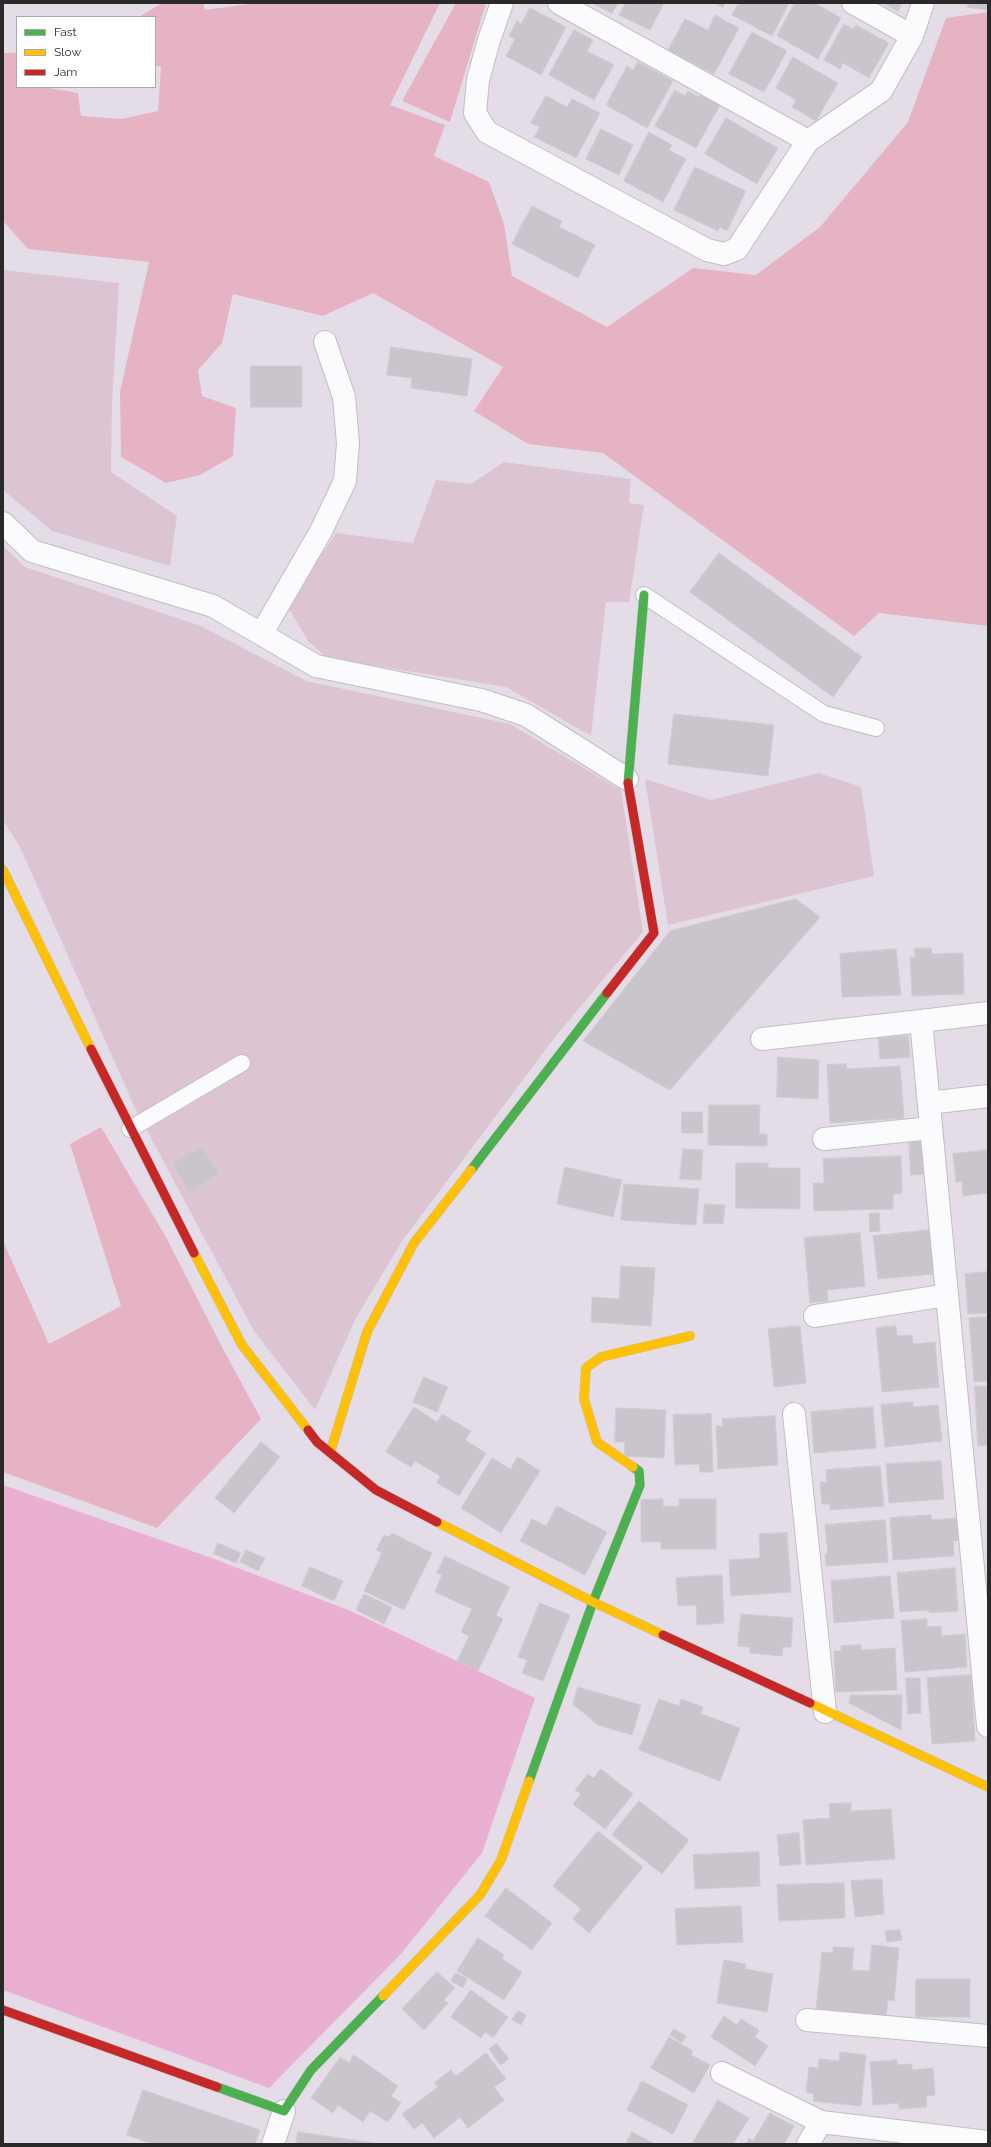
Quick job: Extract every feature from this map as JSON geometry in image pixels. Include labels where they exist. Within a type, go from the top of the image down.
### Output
[{"type":"street","points":[[502,3],[488,40],[478,80],[475,113],[488,132],[708,250],[724,254],[737,249],[808,141],[881,91],[912,36],[923,3]]},
{"type":"street","points":[[559,3],[808,141]]},
{"type":"street","points":[[854,3],[912,36]]},
{"type":"street","points":[[262,633],[321,531],[345,481],[348,443],[344,397],[325,342]]},
{"type":"street","points":[[3,523],[32,551],[213,606],[262,633],[316,666],[481,700],[526,715],[627,779]]},
{"type":"street","points":[[330,1453],[367,1332],[414,1243],[654,933],[627,779],[644,595]]},
{"type":"street","points":[[3,870],[130,1129],[242,1345],[317,1442],[376,1490],[593,1602],[825,1712],[988,1787]]},
{"type":"street","points":[[762,1039],[988,1013]]},
{"type":"street","points":[[921,1021],[988,1726]]},
{"type":"street","points":[[929,1103],[988,1096]]},
{"type":"street","points":[[824,1139],[931,1128]]},
{"type":"street","points":[[815,1316],[947,1295]]},
{"type":"street","points":[[273,2144],[284,2111],[311,2070],[480,1895],[501,1860],[593,1602],[640,1485],[639,1471],[597,1442],[584,1399],[586,1368],[602,1357],[690,1336]]},
{"type":"street","points":[[794,1414],[825,1712]]},
{"type":"street","points":[[3,2010],[284,2111]]},
{"type":"street","points":[[807,2020],[988,2036]]},
{"type":"street","points":[[722,2073],[821,2122],[908,2138],[988,2142]]},
{"type":"street","points":[[808,2144],[821,2122]]},
{"type":"lane","points":[[644,595],[824,714],[876,728]]},
{"type":"lane","points":[[130,1129],[242,1063]]},
{"type":"shaded area","points":[[162,3],[203,3],[205,10],[256,3],[440,3],[390,105],[445,125],[434,156],[489,182],[504,224],[512,276],[607,327],[693,268],[756,275],[820,227],[908,122],[946,18],[988,12],[988,626],[879,613],[854,636],[603,453],[528,444],[474,411],[503,367],[373,293],[323,316],[233,294],[222,343],[198,370],[202,396],[236,408],[233,456],[200,475],[166,483],[121,457],[120,392],[149,262],[28,249],[3,221],[3,53],[16,53],[16,88],[49,88],[78,93],[81,116],[121,119],[158,111],[161,67],[156,65],[156,16],[141,16]]},
{"type":"shaded area","points":[[456,3],[486,3],[450,122],[402,101]]},
{"type":"shaded area","points":[[3,270],[119,283],[112,406],[111,472],[177,516],[170,566],[52,531],[3,490]]},
{"type":"shaded area","points":[[504,462],[631,479],[629,503],[644,505],[629,602],[606,602],[591,736],[506,687],[327,658],[308,641],[287,605],[336,533],[413,543],[436,480],[471,484]]},
{"type":"shaded area","points":[[3,546],[25,567],[201,626],[306,681],[510,724],[621,790],[643,932],[555,1037],[402,1241],[356,1318],[315,1410],[254,1331],[134,1106],[20,847],[3,820]]},
{"type":"shaded area","points":[[819,773],[861,787],[874,876],[668,925],[645,779],[711,800]]},
{"type":"shaded area","points":[[101,1127],[167,1239],[222,1347],[261,1419],[157,1528],[3,1472],[3,1241],[49,1344],[121,1306],[70,1144]]},
{"type":"shaded area","points":[[3,1485],[209,1557],[351,1611],[535,1698],[482,1853],[401,1954],[269,2088],[3,1990]]},
{"type":"building","points":[[592,3],[618,3],[612,13]]},
{"type":"building","points":[[626,3],[664,3],[650,30],[619,15]]},
{"type":"building","points":[[715,3],[726,3],[723,7]]},
{"type":"building","points":[[739,3],[789,3],[772,36],[732,15]]},
{"type":"building","points":[[795,3],[803,5],[805,3],[815,3],[841,18],[818,59],[777,36]]},
{"type":"building","points":[[883,3],[902,3],[898,11]]},
{"type":"building","points":[[968,3],[988,3],[988,10],[967,7]]},
{"type":"building","points":[[530,8],[566,27],[541,75],[506,56],[515,39],[509,36],[517,21],[521,24]]},
{"type":"building","points":[[715,15],[739,28],[714,74],[668,50],[685,19],[708,30]]},
{"type":"building","points":[[844,24],[853,29],[856,25],[889,43],[869,78],[843,63],[840,69],[824,60]]},
{"type":"building","points":[[574,30],[593,40],[587,51],[614,65],[594,100],[549,75]]},
{"type":"building","points":[[752,32],[787,51],[764,92],[729,74]]},
{"type":"building","points":[[793,57],[838,83],[816,121],[792,107],[796,100],[776,88]]},
{"type":"building","points":[[638,62],[673,81],[647,128],[606,105],[627,66],[633,70]]},
{"type":"building","points":[[675,90],[685,96],[688,91],[699,97],[701,94],[720,105],[696,148],[655,126]]},
{"type":"building","points":[[546,96],[567,107],[572,99],[600,113],[576,158],[534,137],[540,127],[531,123]]},
{"type":"building","points":[[726,118],[778,148],[757,184],[705,154]]},
{"type":"building","points":[[601,129],[633,145],[619,175],[586,159]]},
{"type":"building","points":[[649,132],[672,145],[669,150],[686,159],[663,202],[624,181]]},
{"type":"building","points":[[695,167],[746,191],[727,231],[720,227],[718,231],[674,210]]},
{"type":"building","points":[[532,206],[562,221],[559,227],[595,245],[578,278],[512,244]]},
{"type":"building","points":[[391,347],[472,359],[467,396],[411,388],[412,378],[387,375]]},
{"type":"building","points":[[251,366],[302,366],[302,407],[251,407]]},
{"type":"building","points":[[719,553],[862,657],[833,697],[690,592]]},
{"type":"building","points":[[674,714],[774,725],[768,776],[668,764]]},
{"type":"building","points":[[796,899],[820,917],[670,1090],[583,1041],[670,931]]},
{"type":"building","points":[[931,948],[932,954],[963,953],[964,994],[912,996],[910,957],[915,957],[914,949]]},
{"type":"building","points":[[896,949],[901,995],[842,997],[840,954]]},
{"type":"building","points":[[908,1036],[910,1057],[880,1059],[878,1038]]},
{"type":"building","points":[[778,1057],[819,1060],[818,1099],[777,1097]]},
{"type":"building","points":[[846,1064],[847,1069],[900,1066],[904,1118],[830,1123],[827,1065]]},
{"type":"building","points":[[709,1105],[760,1105],[759,1134],[767,1134],[767,1146],[708,1145]]},
{"type":"building","points":[[682,1112],[702,1112],[703,1133],[682,1133]]},
{"type":"building","points":[[909,1141],[923,1141],[925,1174],[911,1175]]},
{"type":"building","points":[[202,1147],[219,1174],[189,1191],[172,1164]]},
{"type":"building","points":[[683,1149],[703,1150],[701,1180],[680,1179]]},
{"type":"building","points":[[988,1150],[988,1193],[963,1196],[962,1181],[956,1182],[953,1154]]},
{"type":"building","points":[[901,1156],[902,1193],[893,1194],[893,1209],[814,1211],[813,1183],[824,1183],[823,1159]]},
{"type":"building","points":[[736,1163],[768,1163],[768,1168],[800,1168],[800,1209],[736,1208]]},
{"type":"building","points":[[565,1167],[622,1180],[613,1217],[557,1204]]},
{"type":"building","points":[[624,1184],[699,1189],[696,1225],[621,1220]]},
{"type":"building","points":[[705,1204],[725,1205],[723,1224],[703,1223]]},
{"type":"building","points":[[879,1213],[880,1231],[870,1232],[869,1214]]},
{"type":"building","points":[[930,1230],[934,1274],[878,1279],[873,1236]]},
{"type":"building","points":[[860,1233],[865,1286],[827,1290],[828,1301],[810,1303],[804,1238]]},
{"type":"building","points":[[621,1266],[655,1268],[651,1326],[591,1322],[592,1297],[619,1299]]},
{"type":"building","points":[[988,1272],[988,1313],[968,1314],[965,1274]]},
{"type":"building","points":[[988,1317],[988,1381],[974,1382],[969,1318]]},
{"type":"building","points":[[800,1326],[806,1383],[774,1387],[768,1329]]},
{"type":"building","points":[[896,1326],[897,1336],[912,1335],[913,1344],[935,1342],[939,1387],[882,1392],[876,1328]]},
{"type":"building","points":[[424,1377],[448,1387],[437,1412],[413,1402]]},
{"type":"building","points":[[975,1386],[988,1386],[988,1445],[978,1446]]},
{"type":"building","points":[[913,1402],[913,1407],[938,1405],[942,1441],[885,1447],[881,1405]]},
{"type":"building","points":[[414,1407],[437,1422],[442,1414],[471,1431],[465,1440],[486,1453],[459,1496],[437,1483],[440,1476],[415,1461],[411,1467],[386,1452]]},
{"type":"building","points":[[873,1407],[876,1448],[814,1453],[811,1412]]},
{"type":"building","points":[[616,1408],[666,1410],[664,1458],[624,1456],[625,1442],[615,1442]]},
{"type":"building","points":[[711,1414],[713,1472],[700,1472],[699,1464],[675,1465],[673,1415]]},
{"type":"building","points":[[775,1416],[778,1465],[718,1469],[716,1426],[723,1426],[722,1419]]},
{"type":"building","points":[[261,1442],[280,1457],[234,1513],[215,1498]]},
{"type":"building","points":[[518,1457],[540,1471],[501,1533],[461,1508],[492,1458],[510,1469]]},
{"type":"building","points":[[941,1461],[944,1499],[889,1503],[886,1464]]},
{"type":"building","points":[[880,1466],[884,1506],[830,1510],[830,1504],[822,1504],[820,1482],[827,1482],[826,1470]]},
{"type":"building","points":[[663,1499],[663,1506],[679,1506],[679,1499],[716,1499],[716,1549],[661,1549],[661,1542],[641,1542],[641,1500]]},
{"type":"building","points":[[557,1506],[607,1532],[585,1575],[520,1541],[532,1519],[546,1526]]},
{"type":"building","points":[[931,1515],[932,1520],[958,1518],[960,1540],[953,1541],[954,1556],[893,1560],[890,1518]]},
{"type":"building","points":[[885,1520],[888,1562],[826,1566],[825,1554],[828,1554],[825,1525]]},
{"type":"building","points":[[392,1533],[432,1553],[404,1610],[364,1591],[382,1553],[376,1550],[384,1535],[389,1537]]},
{"type":"building","points":[[787,1533],[791,1592],[731,1596],[729,1560],[760,1558],[759,1534]]},
{"type":"building","points":[[218,1543],[241,1553],[236,1563],[214,1554]]},
{"type":"building","points":[[246,1550],[265,1558],[258,1571],[240,1562]]},
{"type":"building","points":[[445,1556],[510,1587],[496,1615],[503,1619],[478,1671],[457,1661],[469,1636],[461,1632],[472,1609],[435,1592],[442,1575],[437,1573]]},
{"type":"building","points":[[310,1567],[343,1581],[334,1601],[302,1586]]},
{"type":"building","points":[[955,1568],[958,1611],[929,1613],[929,1610],[900,1612],[897,1573]]},
{"type":"building","points":[[722,1575],[724,1623],[697,1625],[696,1605],[678,1606],[676,1578]]},
{"type":"building","points":[[890,1576],[894,1618],[834,1623],[831,1581]]},
{"type":"building","points":[[364,1594],[392,1607],[384,1624],[356,1610]]},
{"type":"building","points":[[540,1603],[570,1615],[543,1681],[522,1673],[527,1660],[518,1657]]},
{"type":"building","points":[[741,1614],[793,1618],[791,1647],[783,1647],[782,1656],[750,1653],[750,1647],[738,1646]]},
{"type":"building","points":[[927,1619],[927,1627],[941,1626],[942,1636],[965,1634],[967,1667],[905,1672],[901,1621]]},
{"type":"building","points":[[861,1645],[861,1650],[895,1648],[897,1690],[836,1692],[834,1651],[841,1651],[841,1646]]},
{"type":"building","points":[[971,1675],[975,1741],[932,1744],[927,1678]]},
{"type":"building","points":[[906,1678],[920,1678],[921,1713],[908,1714]]},
{"type":"building","points":[[578,1687],[641,1705],[632,1735],[598,1725],[573,1704]]},
{"type":"building","points":[[851,1695],[902,1695],[901,1730],[849,1703]]},
{"type":"building","points":[[659,1699],[679,1706],[681,1699],[703,1707],[701,1714],[740,1728],[720,1781],[639,1750]]},
{"type":"building","points":[[601,1769],[633,1794],[605,1829],[573,1804],[581,1794],[575,1790],[588,1774],[593,1778]]},
{"type":"building","points":[[639,1801],[689,1840],[662,1874],[612,1835]]},
{"type":"building","points":[[851,1803],[851,1811],[891,1809],[895,1859],[806,1865],[803,1820],[830,1818],[829,1804]]},
{"type":"building","points":[[598,1831],[643,1867],[589,1933],[573,1919],[581,1909],[553,1886]]},
{"type":"building","points":[[799,1833],[801,1864],[780,1866],[777,1835]]},
{"type":"building","points":[[759,1852],[760,1886],[695,1889],[693,1855]]},
{"type":"building","points":[[882,1879],[884,1914],[855,1917],[851,1881]]},
{"type":"building","points":[[844,1883],[845,1918],[779,1921],[777,1885]]},
{"type":"building","points":[[506,1888],[552,1923],[532,1950],[485,1916]]},
{"type":"building","points":[[741,1906],[743,1942],[677,1945],[675,1909]]},
{"type":"building","points":[[900,1930],[902,1940],[887,1942],[885,1931]]},
{"type":"building","points":[[478,1938],[504,1955],[502,1959],[522,1972],[504,2000],[457,1971]]},
{"type":"building","points":[[872,1945],[899,1948],[894,2001],[888,2000],[886,2016],[816,2010],[822,1952],[833,1953],[833,1947],[854,1948],[852,1970],[869,1971]]},
{"type":"building","points":[[724,1960],[746,1964],[745,1969],[773,1974],[767,2012],[717,2003]]},
{"type":"building","points":[[437,1972],[455,1988],[444,2000],[448,2003],[424,2030],[402,2009]]},
{"type":"building","points":[[456,1973],[467,1979],[463,1988],[451,1981]]},
{"type":"building","points":[[916,1979],[970,1979],[970,2017],[916,2017]]},
{"type":"building","points":[[471,1990],[508,2017],[493,2038],[485,2032],[481,2038],[451,2017]]},
{"type":"building","points":[[518,2011],[526,2015],[521,2025],[512,2020]]},
{"type":"building","points":[[724,2016],[737,2025],[741,2019],[759,2030],[755,2037],[768,2046],[755,2066],[711,2037]]},
{"type":"building","points":[[674,2029],[686,2036],[682,2043],[670,2035]]},
{"type":"building","points":[[669,2037],[693,2051],[691,2055],[710,2065],[694,2093],[651,2068]]},
{"type":"building","points":[[497,2044],[509,2059],[500,2065],[489,2049]]},
{"type":"building","points":[[840,2052],[866,2055],[861,2106],[813,2101],[814,2094],[806,2092],[809,2067],[818,2068],[819,2059],[839,2061]]},
{"type":"building","points":[[486,2053],[506,2079],[494,2087],[504,2100],[468,2128],[460,2117],[434,2138],[422,2123],[414,2129],[402,2114],[438,2087],[434,2083],[451,2070],[456,2076]]},
{"type":"building","points":[[354,2055],[398,2086],[391,2096],[401,2103],[388,2122],[370,2111],[363,2122],[338,2105],[333,2113],[311,2098],[340,2057],[349,2063]]},
{"type":"building","points":[[897,2060],[897,2065],[912,2064],[912,2070],[933,2068],[935,2095],[926,2096],[927,2107],[899,2109],[899,2103],[873,2105],[870,2062]]},
{"type":"building","points":[[642,2081],[688,2105],[673,2134],[627,2110]]},
{"type":"building","points":[[143,2090],[260,2130],[255,2144],[153,2144],[127,2135]]},
{"type":"building","points":[[718,2100],[749,2118],[733,2144],[697,2144],[693,2142]]},
{"type":"building","points":[[770,2113],[794,2126],[784,2144],[746,2144],[749,2138],[753,2141]]},
{"type":"building","points":[[298,2132],[374,2143],[296,2144]]},
{"type":"building","points":[[632,2132],[655,2144],[626,2144]]},
{"type":"traffic: fast","points":[[628,783],[644,595]]},
{"type":"traffic: fast","points":[[471,1170],[607,993]]},
{"type":"traffic: fast","points":[[529,1781],[593,1602],[640,1485],[639,1471],[633,1467]]},
{"type":"traffic: fast","points":[[217,2087],[284,2111],[311,2070],[383,1996]]},
{"type":"traffic: slow","points":[[3,870],[91,1049]]},
{"type":"traffic: slow","points":[[330,1453],[367,1332],[414,1243],[471,1170]]},
{"type":"traffic: slow","points":[[194,1253],[242,1345],[308,1430]]},
{"type":"traffic: slow","points":[[633,1467],[597,1442],[584,1399],[586,1368],[601,1357],[690,1336]]},
{"type":"traffic: slow","points":[[437,1522],[593,1602],[663,1635]]},
{"type":"traffic: slow","points":[[810,1703],[988,1787]]},
{"type":"traffic: slow","points":[[383,1996],[480,1895],[501,1860],[529,1781]]},
{"type":"traffic: jam","points":[[607,993],[654,933],[628,783]]},
{"type":"traffic: jam","points":[[91,1049],[194,1253]]},
{"type":"traffic: jam","points":[[308,1430],[317,1442],[376,1490],[437,1522]]},
{"type":"traffic: jam","points":[[663,1635],[810,1703]]},
{"type":"traffic: jam","points":[[3,2010],[217,2087]]}]
